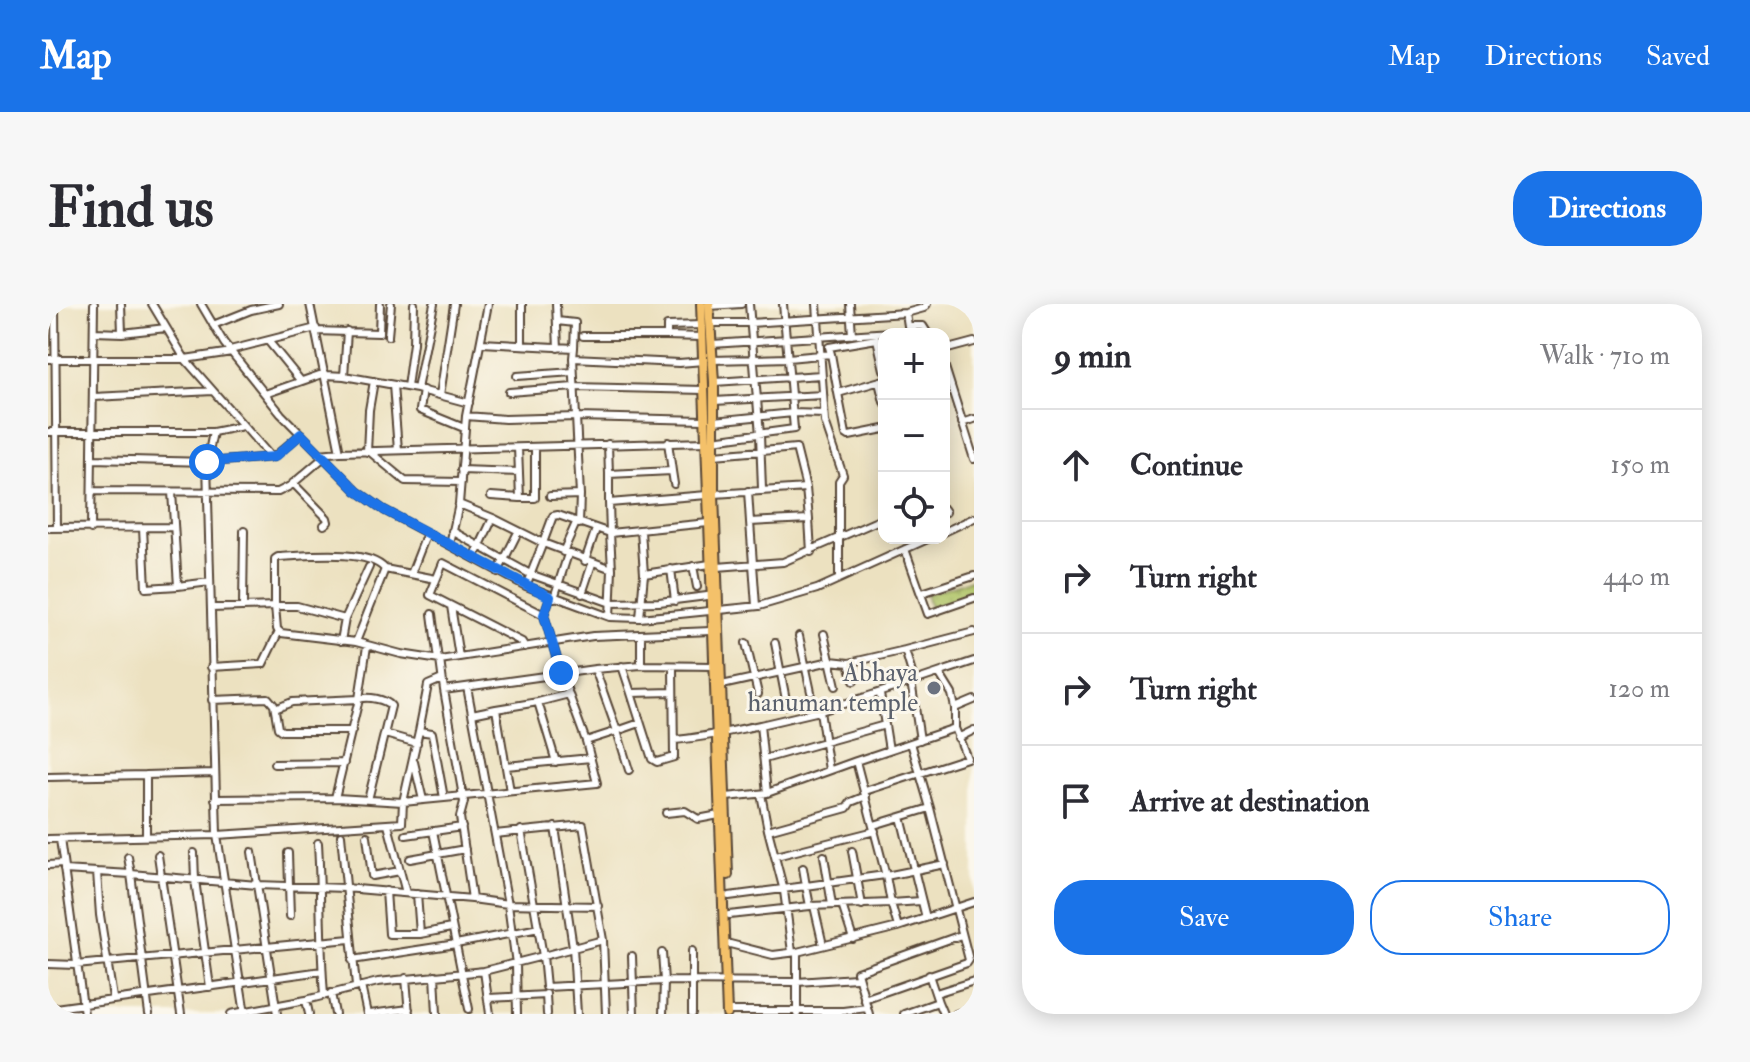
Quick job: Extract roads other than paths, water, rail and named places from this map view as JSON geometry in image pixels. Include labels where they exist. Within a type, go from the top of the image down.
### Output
[{"type":"main road","points":[[706,305],[706,324],[712,344],[704,390],[710,421]]},
{"type":"main road","points":[[706,324],[702,337],[714,382],[709,440],[722,685],[719,815],[730,1013]]},
{"type":"main road","points":[[709,440],[714,455],[708,523],[714,566]]},
{"type":"main road","points":[[716,612],[711,631],[726,797],[729,980]]},
{"type":"street","points":[[55,304],[51,359],[57,528]]},
{"type":"street","points":[[91,529],[94,304]]},
{"type":"street","points":[[121,304],[122,333]]},
{"type":"street","points":[[152,304],[185,359],[271,457]]},
{"type":"street","points":[[201,304],[231,351],[265,394],[357,491],[384,510],[526,586],[610,617],[640,618],[756,606],[817,589],[916,544]]},
{"type":"street","points":[[244,304],[248,311]]},
{"type":"street","points":[[213,325],[248,311],[278,304]]},
{"type":"street","points":[[310,304],[340,452]]},
{"type":"street","points":[[51,359],[185,359],[316,330],[379,333],[380,304]]},
{"type":"street","points":[[388,336],[391,304]]},
{"type":"street","points":[[407,387],[414,304]]},
{"type":"street","points":[[434,304],[420,390],[420,410],[464,428]]},
{"type":"street","points":[[440,395],[454,304]]},
{"type":"street","points":[[450,544],[459,504],[464,428],[488,304]]},
{"type":"street","points":[[522,304],[522,345]]},
{"type":"street","points":[[556,304],[558,348]]},
{"type":"street","points":[[706,305],[741,304]]},
{"type":"street","points":[[749,304],[762,489]]},
{"type":"street","points":[[93,491],[278,492],[293,483],[321,456],[340,452],[668,442],[794,430],[783,304]]},
{"type":"street","points":[[817,304],[824,414],[843,475],[839,481],[839,578]]},
{"type":"street","points":[[850,304],[852,335]]},
{"type":"street","points":[[667,336],[667,326],[906,313],[924,308],[927,304]]},
{"type":"street","points":[[906,313],[908,326],[924,328]]},
{"type":"street","points":[[215,799],[335,798],[403,802],[597,783],[544,615],[578,523],[580,495],[573,372],[576,345],[574,322],[557,321]]},
{"type":"street","points":[[94,332],[122,333],[166,328]]},
{"type":"street","points":[[344,376],[347,331]]},
{"type":"street","points":[[712,344],[878,333]]},
{"type":"street","points":[[583,336],[702,337]]},
{"type":"street","points":[[878,343],[877,339],[829,347],[846,434],[878,430]]},
{"type":"street","points":[[269,342],[300,380]]},
{"type":"street","points":[[482,343],[574,348]]},
{"type":"street","points":[[950,349],[974,344]]},
{"type":"street","points":[[573,358],[679,363],[831,354]]},
{"type":"street","points":[[517,376],[573,372]]},
{"type":"street","points":[[265,394],[325,374],[407,387],[469,403]]},
{"type":"street","points":[[714,382],[821,375]]},
{"type":"street","points":[[369,452],[369,410],[374,381]]},
{"type":"street","points":[[838,393],[878,382]]},
{"type":"street","points":[[950,384],[974,459]]},
{"type":"street","points":[[393,385],[398,450]]},
{"type":"street","points":[[509,392],[574,387],[704,390]]},
{"type":"street","points":[[94,397],[213,391]]},
{"type":"street","points":[[714,401],[823,395]]},
{"type":"street","points":[[466,416],[710,421],[793,413],[824,414]]},
{"type":"street","points":[[962,423],[974,419]]},
{"type":"street","points":[[52,432],[213,432],[243,426]]},
{"type":"street","points":[[213,432],[207,462],[215,799],[217,835],[244,1012]]},
{"type":"street","points":[[93,459],[207,462],[275,457],[301,434]]},
{"type":"street","points":[[668,442],[674,484]]},
{"type":"street","points":[[608,444],[612,569],[610,617]]},
{"type":"street","points":[[518,448],[520,498]]},
{"type":"street","points":[[491,496],[535,498],[535,448]]},
{"type":"street","points":[[714,455],[796,448],[806,488],[811,552]]},
{"type":"street","points":[[369,452],[405,481],[461,482]]},
{"type":"street","points":[[48,462],[56,462]]},
{"type":"street","points":[[461,470],[519,472]]},
{"type":"street","points":[[609,474],[672,471]]},
{"type":"street","points":[[293,483],[327,518],[328,522],[324,525]]},
{"type":"street","points":[[609,503],[806,488]]},
{"type":"street","points":[[748,491],[756,606]]},
{"type":"street","points":[[172,492],[178,586]]},
{"type":"street","points":[[48,494],[57,494]]},
{"type":"street","points":[[550,496],[580,495]]},
{"type":"street","points":[[459,504],[566,553],[612,569]]},
{"type":"street","points":[[526,586],[553,516],[610,533],[708,523]]},
{"type":"street","points":[[474,558],[493,518]]},
{"type":"street","points":[[950,529],[974,518]]},
{"type":"street","points":[[750,522],[809,519]]},
{"type":"street","points":[[644,574],[693,566],[783,562],[878,521]]},
{"type":"street","points":[[48,528],[174,527]]},
{"type":"street","points":[[143,528],[146,588],[210,582]]},
{"type":"street","points":[[578,605],[596,529]]},
{"type":"street","points":[[243,606],[244,531]]},
{"type":"street","points":[[452,531],[530,574],[611,603],[715,596]]},
{"type":"street","points":[[640,618],[644,574],[641,531]]},
{"type":"street","points":[[498,572],[518,532]]},
{"type":"street","points":[[411,574],[427,533]]},
{"type":"street","points":[[905,549],[928,614],[974,598]]},
{"type":"street","points":[[454,569],[462,552]]},
{"type":"street","points":[[211,667],[263,664],[279,631],[275,606],[275,559],[278,557],[357,556],[372,559],[385,569],[436,579]]},
{"type":"street","points":[[525,647],[522,642],[430,595],[443,563],[544,615]]},
{"type":"street","points":[[693,566],[697,587]]},
{"type":"street","points":[[341,641],[345,619],[369,567]]},
{"type":"street","points":[[356,642],[385,569]]},
{"type":"street","points":[[671,569],[675,601]]},
{"type":"street","points":[[922,593],[974,576]]},
{"type":"street","points":[[211,608],[297,606],[345,619]]},
{"type":"street","points":[[451,606],[459,657]]},
{"type":"street","points":[[432,614],[463,796],[460,817],[472,899]]},
{"type":"street","points":[[279,631],[356,642],[439,660],[553,641],[711,631]]},
{"type":"street","points":[[722,685],[831,661],[849,663],[974,632]]},
{"type":"street","points":[[641,634],[641,665]]},
{"type":"street","points":[[824,634],[836,686]]},
{"type":"street","points":[[799,636],[811,692]]},
{"type":"street","points":[[746,643],[758,694]]},
{"type":"street","points":[[775,643],[787,705]]},
{"type":"street","points":[[335,798],[359,699],[367,646]]},
{"type":"street","points":[[905,650],[920,740]]},
{"type":"street","points":[[674,740],[703,738],[820,711],[974,661]]},
{"type":"street","points":[[849,663],[854,681]]},
{"type":"street","points":[[622,666],[654,761],[674,758],[673,667]]},
{"type":"street","points":[[444,690],[622,666],[713,666]]},
{"type":"street","points":[[595,669],[629,770]]},
{"type":"street","points":[[768,830],[847,808],[865,794],[920,773],[970,760],[955,728],[952,694],[939,673]]},
{"type":"street","points":[[48,839],[217,835],[402,823],[403,802],[428,685],[442,679]]},
{"type":"street","points":[[467,687],[508,904],[516,964],[517,1014]]},
{"type":"street","points":[[631,693],[673,692]]},
{"type":"street","points":[[472,714],[569,694]]},
{"type":"street","points":[[880,694],[889,750]]},
{"type":"street","points":[[212,700],[265,697],[275,709],[278,728],[282,731],[352,731]]},
{"type":"street","points":[[275,709],[292,702],[363,697],[390,704],[368,800]]},
{"type":"street","points":[[955,708],[974,700]]},
{"type":"street","points":[[538,702],[556,762]]},
{"type":"street","points":[[496,709],[510,791]]},
{"type":"street","points":[[820,711],[829,770]]},
{"type":"street","points":[[586,741],[640,723]]},
{"type":"street","points":[[760,725],[768,830],[784,891],[784,909],[795,952],[797,1013]]},
{"type":"street","points":[[764,759],[885,725]]},
{"type":"street","points":[[726,797],[764,793],[955,728]]},
{"type":"street","points":[[958,738],[974,730]]},
{"type":"street","points":[[419,731],[432,733],[444,798]]},
{"type":"street","points":[[385,734],[417,743]]},
{"type":"street","points":[[864,999],[969,962],[911,743]]},
{"type":"street","points":[[413,758],[423,800]]},
{"type":"street","points":[[506,766],[591,758]]},
{"type":"street","points":[[856,761],[898,927]]},
{"type":"street","points":[[274,764],[344,763]]},
{"type":"street","points":[[48,777],[214,773]]},
{"type":"street","points":[[146,775],[146,836]]},
{"type":"street","points":[[776,856],[874,828],[930,808]]},
{"type":"street","points":[[666,813],[685,811],[698,819],[719,815]]},
{"type":"street","points":[[901,817],[926,918]]},
{"type":"street","points":[[495,834],[581,824],[584,827],[603,940],[606,1014]]},
{"type":"street","points":[[388,825],[406,893]]},
{"type":"street","points":[[406,835],[462,827]]},
{"type":"street","points":[[555,827],[573,947],[577,1014]]},
{"type":"street","points":[[521,830],[543,956],[547,1014]]},
{"type":"street","points":[[433,831],[469,1009]]},
{"type":"street","points":[[341,835],[352,960],[368,1014],[409,1011],[406,978]]},
{"type":"street","points":[[367,836],[372,876],[400,871]]},
{"type":"street","points":[[60,839],[84,1014]]},
{"type":"street","points":[[318,843],[322,971],[335,1014]]},
{"type":"street","points":[[410,859],[465,849]]},
{"type":"street","points":[[852,851],[862,905]]},
{"type":"street","points":[[252,852],[277,1014]]},
{"type":"street","points":[[194,853],[210,987]]},
{"type":"street","points":[[288,853],[290,916]]},
{"type":"street","points":[[158,855],[181,1014]]},
{"type":"street","points":[[824,856],[832,905]]},
{"type":"street","points":[[128,857],[149,1014]]},
{"type":"street","points":[[729,896],[784,891],[857,877],[886,876],[945,864]]},
{"type":"street","points":[[48,865],[224,883],[386,891],[508,904],[598,906]]},
{"type":"street","points":[[803,868],[823,945]]},
{"type":"street","points":[[97,872],[113,998]]},
{"type":"street","points":[[386,891],[389,934],[420,934],[451,928]]},
{"type":"street","points":[[417,894],[420,934]]},
{"type":"street","points":[[729,915],[812,906],[921,901]]},
{"type":"street","points":[[730,944],[773,955],[795,952],[898,927],[974,902]]},
{"type":"street","points":[[842,905],[853,939]]},
{"type":"street","points":[[352,960],[539,928]]},
{"type":"street","points":[[730,1013],[868,1011],[856,978],[857,972],[961,935]]},
{"type":"street","points":[[48,964],[76,965],[350,939]]},
{"type":"street","points":[[231,1014],[306,1000],[358,986],[484,971],[603,940]]},
{"type":"street","points":[[692,951],[692,1014]]},
{"type":"street","points":[[662,953],[663,1014]]},
{"type":"street","points":[[632,956],[634,1014]]},
{"type":"street","points":[[51,1010],[113,998],[322,971]]},
{"type":"street","points":[[484,971],[490,1014]]},
{"type":"street","points":[[435,975],[437,1014]]},
{"type":"street","points":[[929,975],[943,1014]]},
{"type":"street","points":[[488,998],[518,996],[576,984],[729,980],[797,982],[856,978]]},
{"type":"street","points":[[936,993],[974,981]]},
{"type":"street","points":[[306,1000],[309,1014]]},
{"type":"street","points":[[904,1014],[938,1002]]},
{"type":"street","points":[[956,1014],[974,1008]]},
{"type":"place","name":"Abhaya hanuman temple","points":[[934,688]]}]
